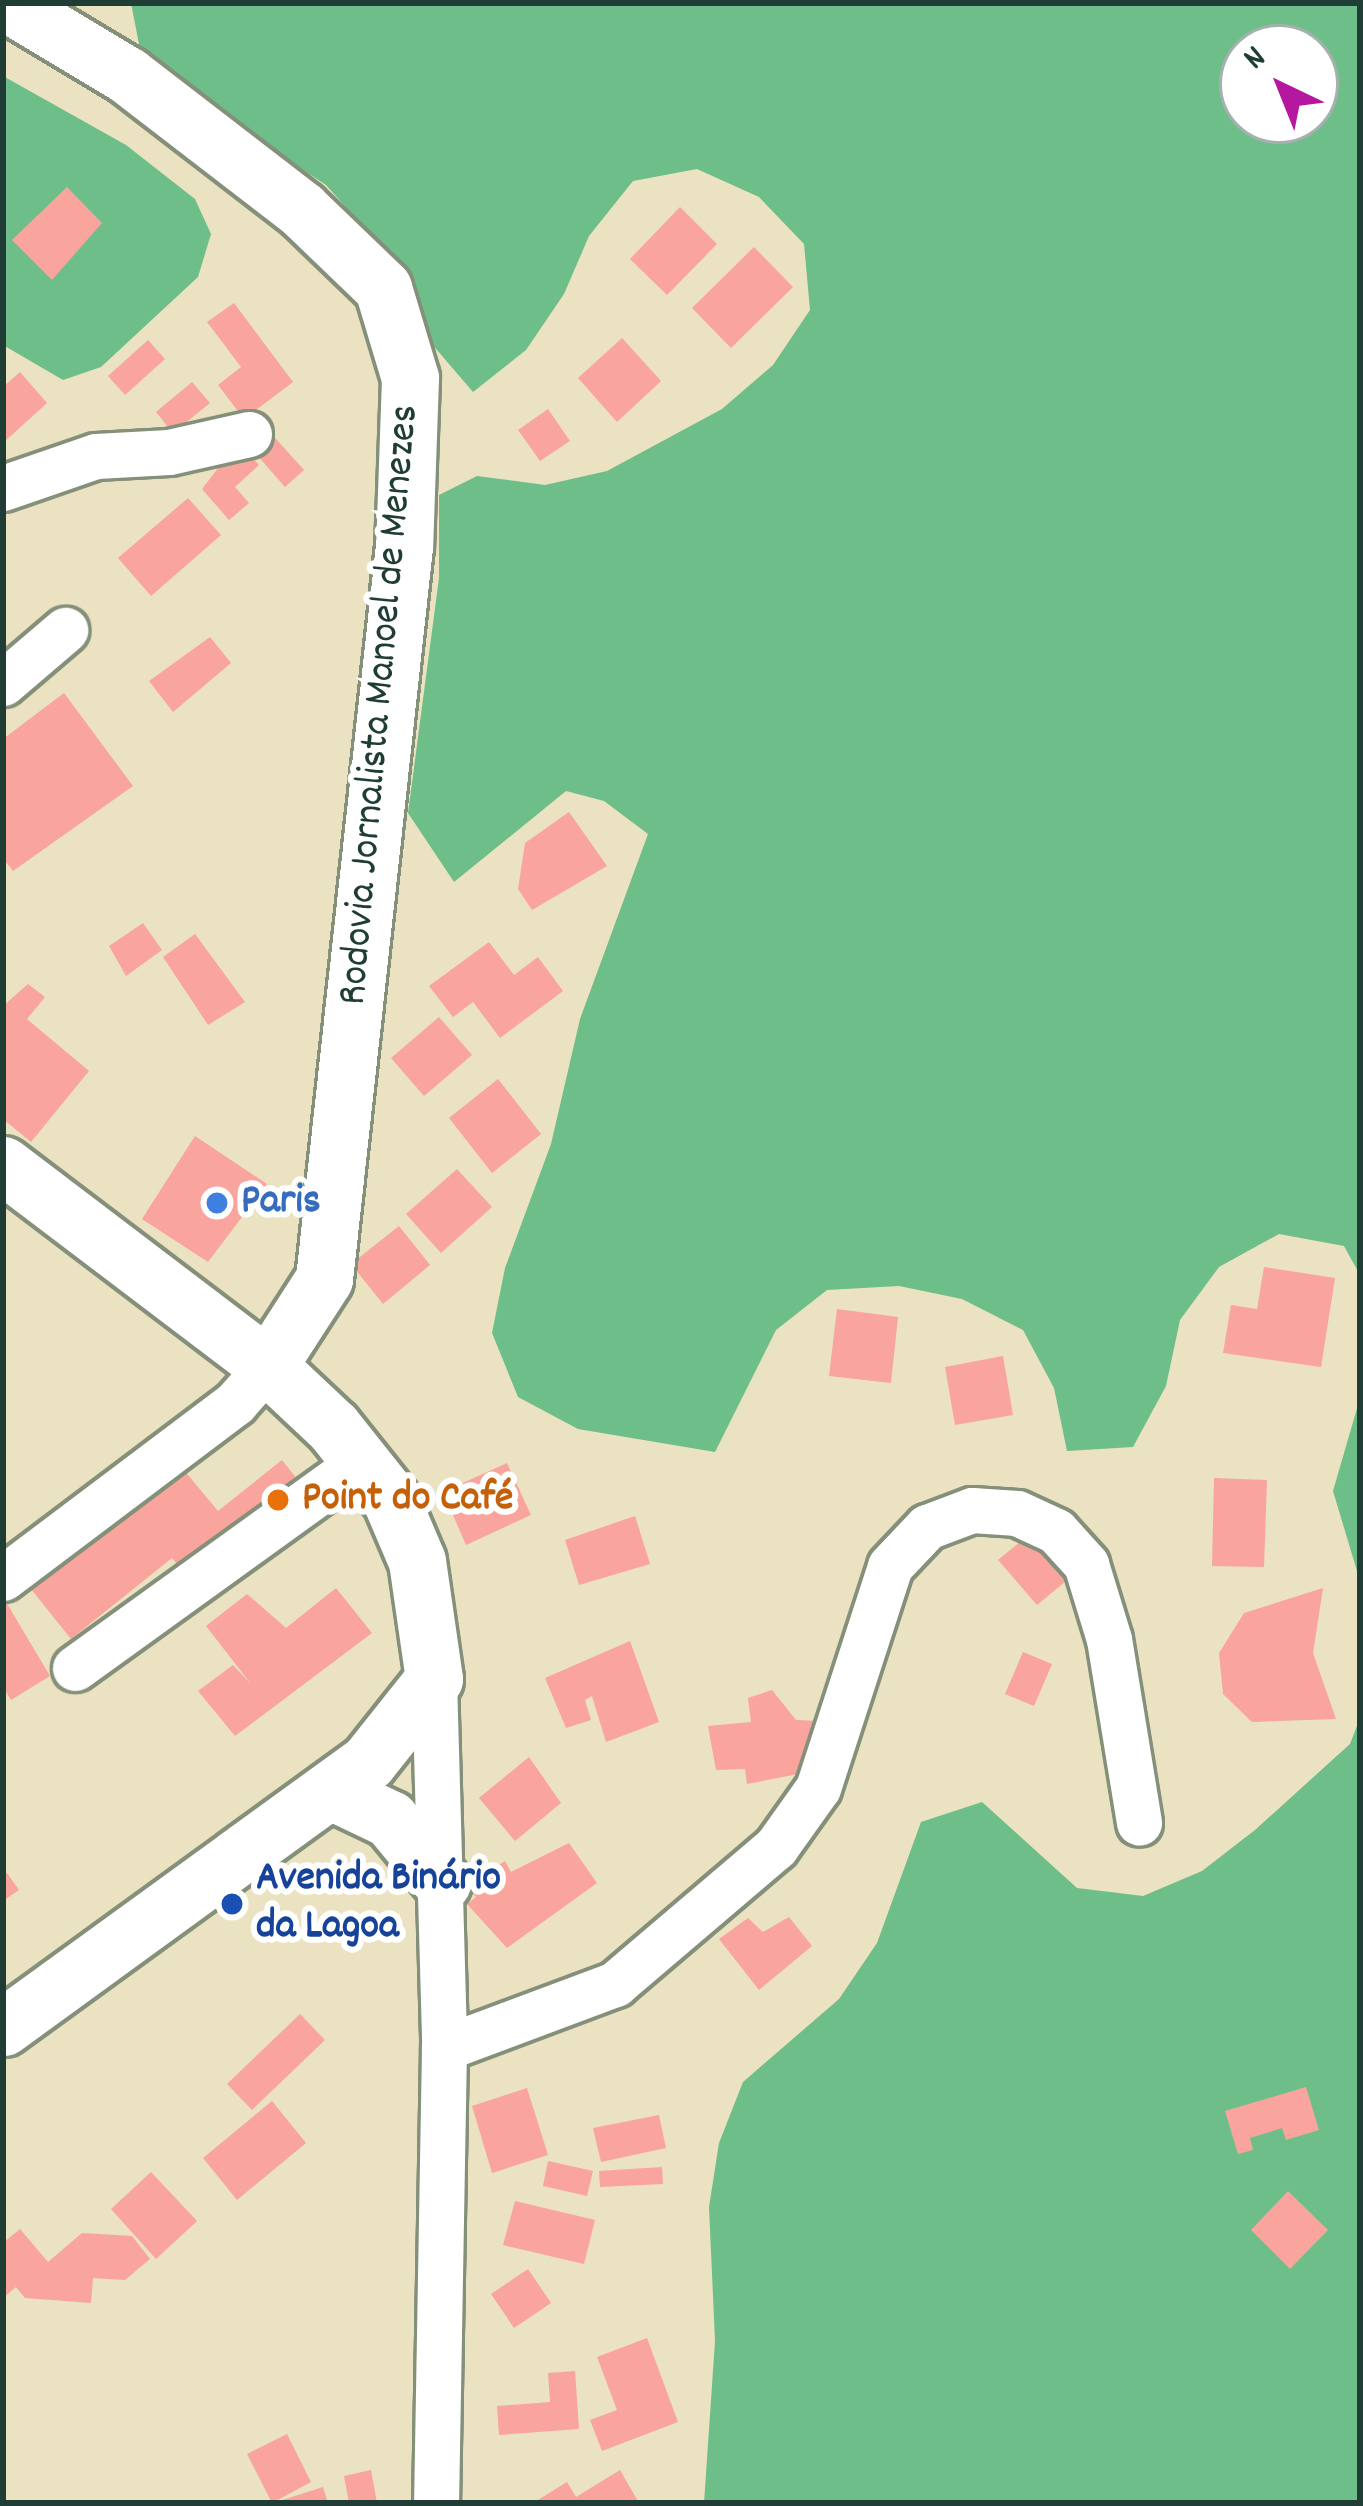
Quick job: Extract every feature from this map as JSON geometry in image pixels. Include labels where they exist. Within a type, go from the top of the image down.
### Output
[{"type":"main road","name":"Rodovia Jornalista Manoel de Menezes","points":[[7,3],[127,75],[301,209],[383,289],[410,378],[404,546],[324,1279],[268,1366]]},
{"type":"main road","points":[[3,1165],[268,1366],[362,1462],[392,1500],[417,1562],[434,1679],[404,1725],[331,1791],[3,2027]]},
{"type":"main road","points":[[331,1791],[390,1820],[442,1882]]},
{"type":"street","points":[[3,488],[96,456],[169,452],[250,434]]},
{"type":"street","points":[[3,682],[65,630]]},
{"type":"street","points":[[3,1578],[235,1403],[268,1366]]},
{"type":"street","points":[[75,1668],[362,1462]]},
{"type":"street","points":[[444,2048],[615,1984],[776,1847],[818,1788],[890,1565],[927,1527],[972,1510],[1036,1522],[1087,1564],[1108,1639],[1139,1823]]},
{"type":"street","points":[[434,1679],[444,2048],[436,2503]]},
{"type":"green space","points":[[131,3],[1360,3],[1360,1275],[1344,1246],[1279,1234],[1219,1267],[1180,1320],[1166,1386],[1133,1447],[1067,1451],[1054,1388],[1023,1330],[962,1299],[899,1286],[827,1290],[776,1330],[715,1452],[578,1429],[518,1397],[492,1333],[505,1268],[551,1144],[580,1019],[648,834],[604,801],[566,791],[454,882],[408,813],[439,578],[439,495],[477,476],[545,485],[607,471],[722,409],[773,365],[810,310],[804,244],[759,197],[697,169],[633,181],[589,236],[564,294],[526,350],[473,392],[431,343],[413,282],[326,185],[143,65]]},
{"type":"green space","points":[[3,76],[126,145],[195,199],[211,234],[198,277],[101,367],[63,380],[3,345]]},
{"type":"green space","points":[[1360,1398],[1360,1581],[1333,1491]]},
{"type":"green space","points":[[1360,1718],[1360,2503],[704,2503],[715,2341],[709,2207],[719,2143],[743,2082],[839,1999],[877,1943],[921,1822],[982,1802],[1077,1888],[1143,1896],[1202,1871],[1255,1830],[1350,1744]]},
{"type":"building","points":[[67,187],[102,223],[52,280],[12,240]]},
{"type":"building","points":[[680,207],[717,244],[667,295],[630,259]]},
{"type":"building","points":[[754,247],[793,287],[731,348],[692,308]]},
{"type":"building","points":[[234,303],[293,382],[244,419],[218,385],[241,367],[207,322]]},
{"type":"building","points":[[622,338],[661,381],[617,422],[578,378]]},
{"type":"building","points":[[148,340],[165,359],[125,395],[108,376]]},
{"type":"building","points":[[20,372],[47,403],[3,443],[3,387]]},
{"type":"building","points":[[192,382],[210,403],[173,433],[156,412]]},
{"type":"building","points":[[548,409],[570,441],[540,461],[518,430]]},
{"type":"building","points":[[267,429],[304,470],[285,487],[249,446]]},
{"type":"building","points":[[238,442],[259,465],[235,487],[249,503],[229,520],[202,489]]},
{"type":"building","points":[[188,498],[221,535],[151,596],[118,558]]},
{"type":"building","points":[[210,637],[231,663],[173,712],[149,681]]},
{"type":"building","points":[[64,693],[133,786],[13,871],[3,858],[3,739]]},
{"type":"building","points":[[569,812],[607,866],[532,910],[518,889],[525,843]]},
{"type":"building","points":[[143,923],[162,950],[126,976],[109,946]]},
{"type":"building","points":[[195,934],[245,1002],[208,1025],[163,957]]},
{"type":"building","points":[[489,942],[514,975],[538,957],[563,991],[500,1038],[473,1002],[453,1017],[429,986]]},
{"type":"building","points":[[28,984],[45,997],[27,1019],[89,1071],[31,1142],[3,1119],[3,1006]]},
{"type":"building","points":[[439,1017],[472,1055],[424,1096],[391,1058]]},
{"type":"building","points":[[498,1079],[541,1134],[492,1173],[449,1118]]},
{"type":"building","points":[[195,1136],[267,1184],[208,1262],[142,1219]]},
{"type":"building","points":[[457,1169],[492,1207],[441,1253],[406,1214]]},
{"type":"building","points":[[399,1226],[430,1265],[383,1304],[351,1264]]},
{"type":"building","points":[[1264,1267],[1335,1278],[1321,1367],[1223,1353],[1231,1305],[1257,1309]]},
{"type":"building","points":[[837,1309],[898,1317],[891,1383],[829,1376]]},
{"type":"building","points":[[1003,1356],[1013,1415],[955,1425],[945,1367]]},
{"type":"building","points":[[282,1460],[305,1489],[191,1581],[172,1558],[71,1639],[27,1584],[183,1469],[218,1511]]},
{"type":"building","points":[[507,1463],[531,1515],[466,1545],[443,1492]]},
{"type":"building","points":[[1214,1478],[1267,1480],[1264,1567],[1212,1566]]},
{"type":"building","points":[[635,1516],[650,1564],[579,1585],[565,1540]]},
{"type":"building","points":[[1027,1536],[1066,1581],[1037,1605],[998,1560]]},
{"type":"building","points":[[336,1588],[372,1633],[235,1736],[198,1691],[233,1665],[251,1684],[206,1626],[247,1594],[286,1628]]},
{"type":"building","points":[[1323,1588],[1313,1653],[1336,1719],[1252,1722],[1223,1694],[1219,1653],[1244,1613]]},
{"type":"building","points":[[3,1597],[50,1676],[11,1700],[3,1687]]},
{"type":"building","points":[[630,1641],[659,1722],[606,1742],[592,1696],[585,1700],[591,1720],[566,1728],[545,1678]]},
{"type":"building","points":[[1023,1652],[1052,1664],[1034,1706],[1005,1694]]},
{"type":"building","points":[[772,1690],[796,1720],[819,1721],[798,1774],[747,1784],[745,1769],[716,1770],[708,1726],[751,1722],[748,1698]]},
{"type":"building","points":[[529,1757],[561,1803],[515,1841],[479,1798]]},
{"type":"building","points":[[569,1843],[597,1883],[507,1948],[467,1904],[476,1897],[466,1885],[505,1861],[511,1872]]},
{"type":"building","points":[[7,1873],[19,1890],[3,1901],[3,1875]]},
{"type":"building","points":[[789,1917],[812,1946],[759,1990],[719,1939],[748,1918],[763,1932]]},
{"type":"building","points":[[300,2014],[325,2040],[252,2110],[227,2084]]},
{"type":"building","points":[[1306,2087],[1319,2130],[1286,2140],[1282,2128],[1250,2138],[1253,2150],[1238,2154],[1225,2111]]},
{"type":"building","points":[[527,2088],[548,2155],[492,2173],[472,2106]]},
{"type":"building","points":[[272,2101],[306,2143],[237,2200],[203,2158]]},
{"type":"building","points":[[659,2115],[666,2148],[601,2162],[593,2128]]},
{"type":"building","points":[[548,2161],[593,2171],[587,2196],[543,2186]]},
{"type":"building","points":[[662,2167],[663,2184],[600,2187],[599,2171]]},
{"type":"building","points":[[151,2172],[197,2221],[156,2259],[111,2209]]},
{"type":"building","points":[[1288,2191],[1328,2230],[1290,2269],[1251,2230]]},
{"type":"building","points":[[515,2201],[595,2220],[584,2264],[503,2245]]},
{"type":"building","points":[[20,2229],[48,2262],[82,2233],[132,2236],[150,2259],[125,2280],[93,2278],[91,2303],[25,2298],[16,2287],[3,2298],[3,2243]]},
{"type":"building","points":[[528,2269],[551,2303],[514,2328],[491,2294]]},
{"type":"building","points":[[647,2338],[678,2422],[602,2451],[590,2420],[617,2410],[597,2357]]},
{"type":"building","points":[[575,2371],[579,2429],[499,2435],[497,2406],[550,2402],[548,2373]]},
{"type":"building","points":[[287,2434],[311,2482],[272,2503],[247,2454]]},
{"type":"building","points":[[371,2470],[377,2503],[349,2503],[344,2476]]},
{"type":"building","points":[[620,2470],[639,2503],[533,2503],[567,2482],[576,2497]]},
{"type":"building","points":[[323,2487],[328,2503],[276,2503],[276,2502]]},
{"type":"place","name":"Paris","points":[[217,1203]]},
{"type":"place","name":"Point do Café","points":[[278,1500]]},
{"type":"place","name":"Avenida Binário da Lagoa","points":[[232,1904]]}]
